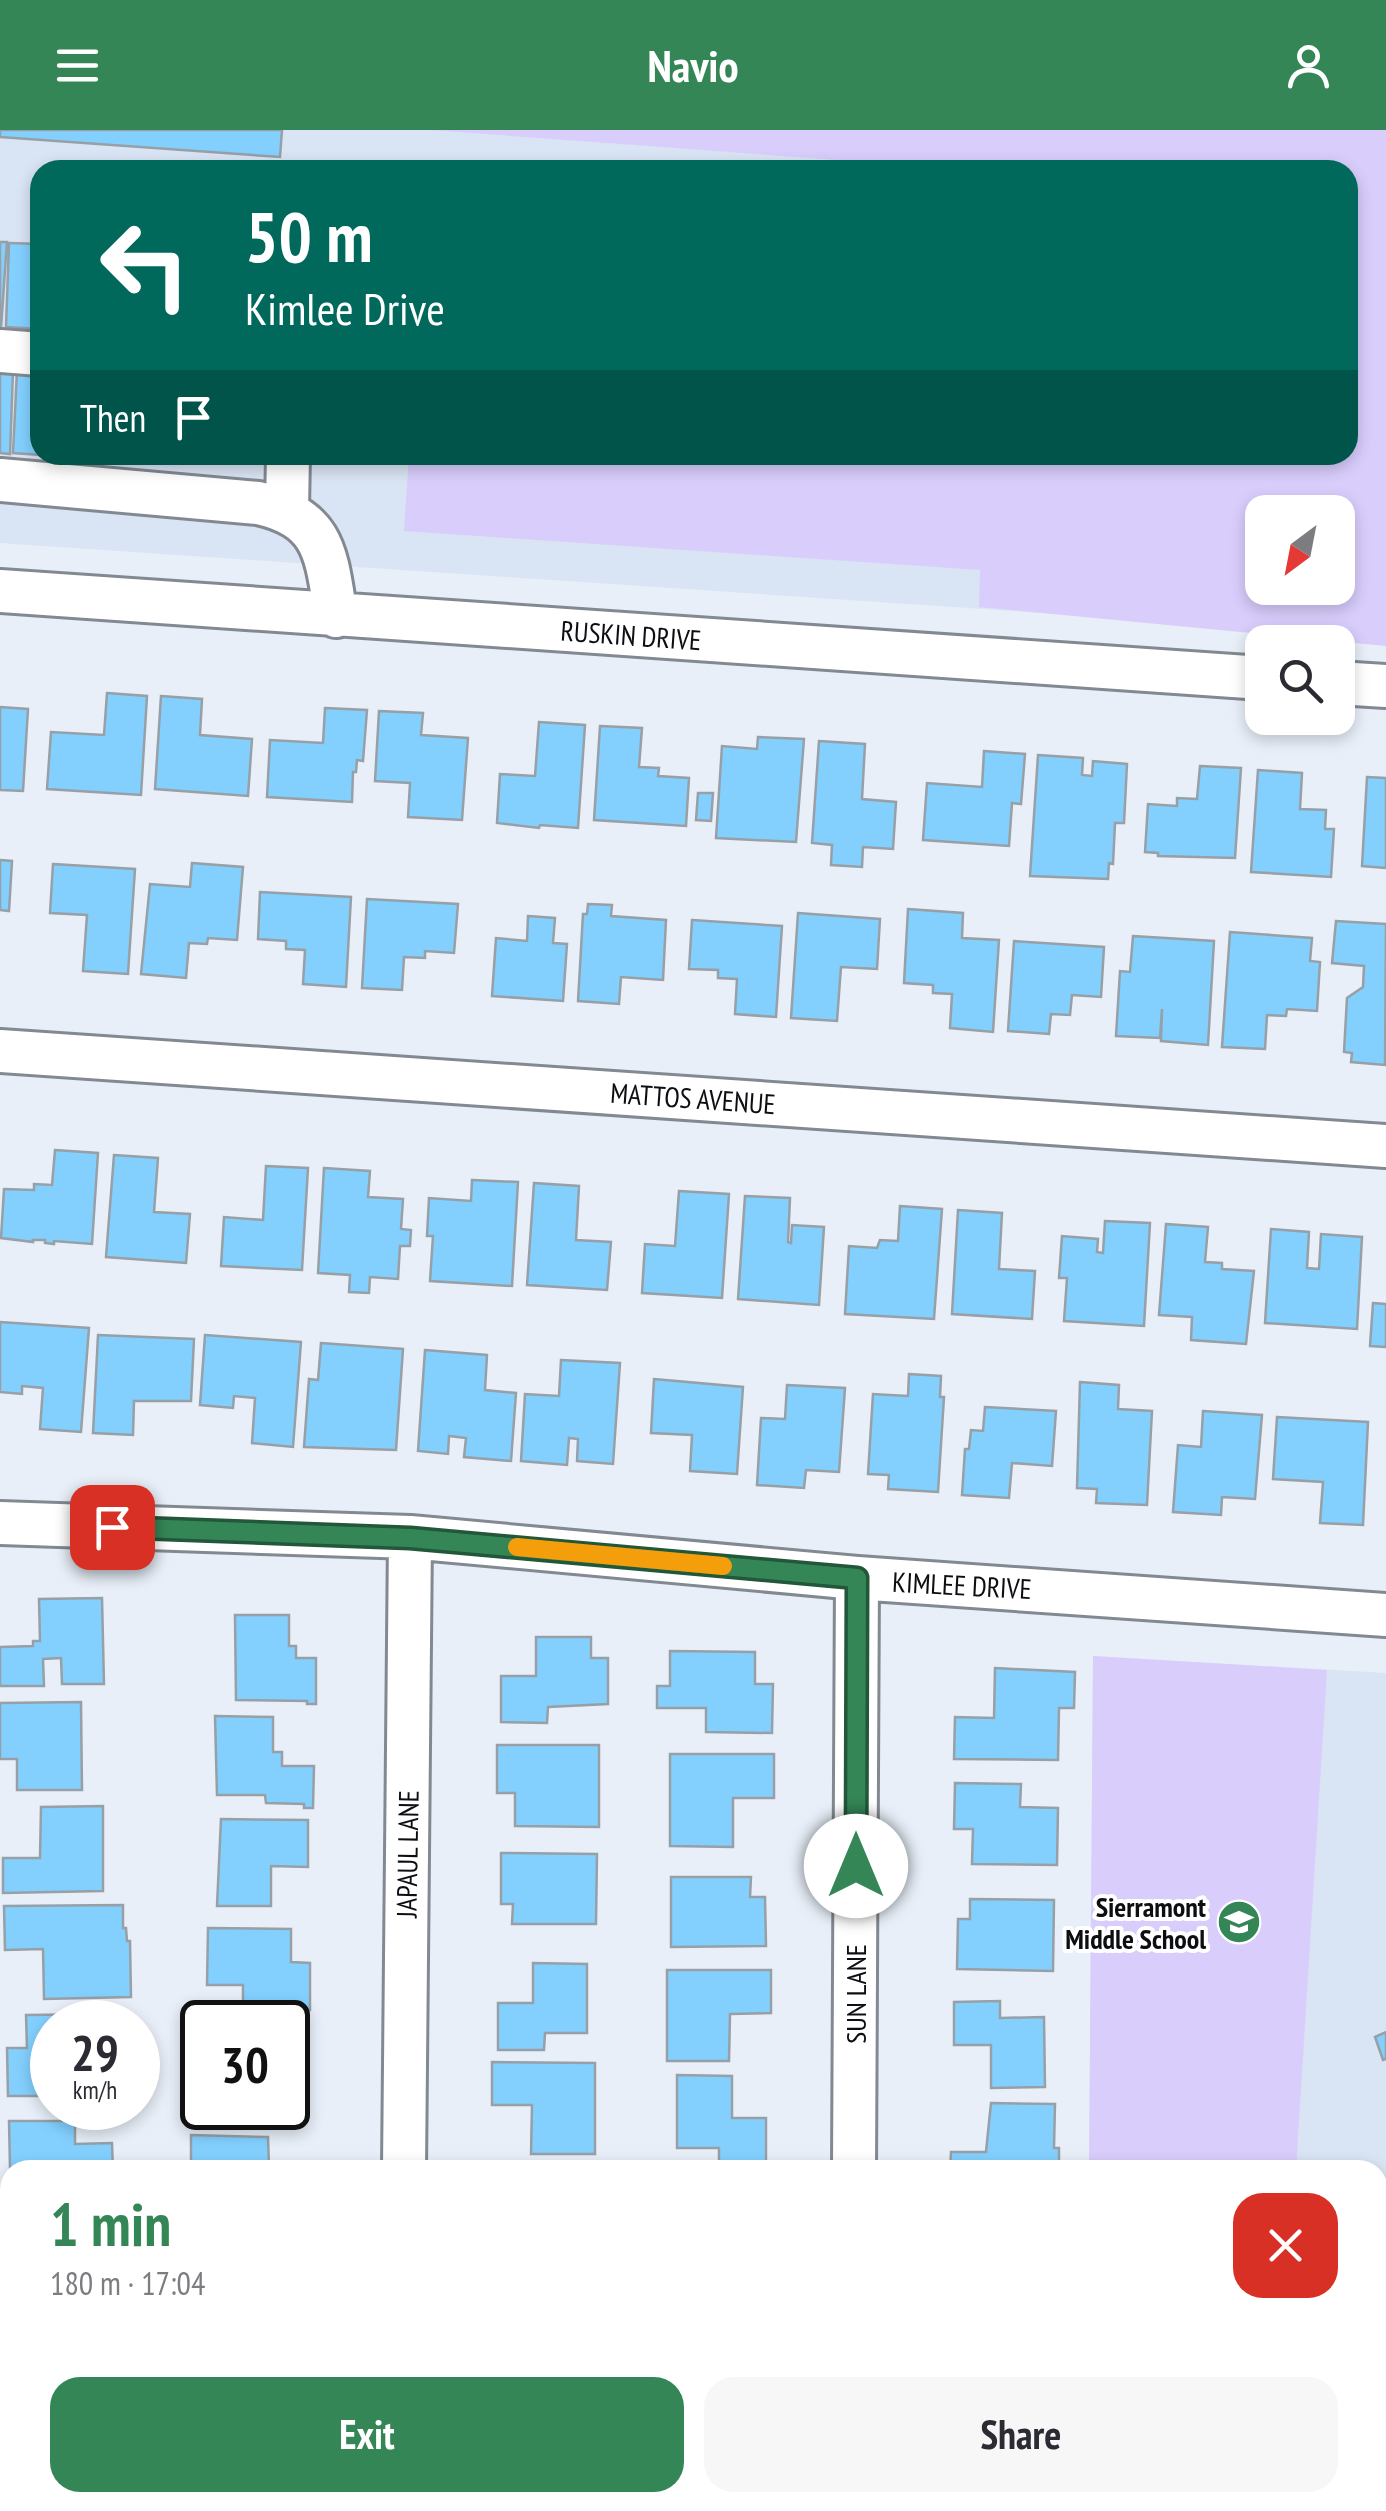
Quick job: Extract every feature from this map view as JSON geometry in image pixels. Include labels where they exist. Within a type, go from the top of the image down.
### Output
[{"type":"street","points":[[0,352],[30,354]]},
{"type":"street","points":[[287,509],[288,465]]},
{"type":"street","points":[[0,480],[258,503],[287,509],[312,528],[329,572],[336,616]]},
{"type":"street","name":"RUSKIN DRIVE","points":[[0,591],[1245,677]]},
{"type":"street","points":[[1355,684],[1386,686]]},
{"type":"street","name":"MATTOS AVENUE","points":[[0,1051],[1386,1146]]},
{"type":"street","name":"KIMLEE DRIVE","points":[[0,1523],[410,1538],[857,1578],[1386,1615]]},
{"type":"street","name":"JAPAUL LANE","points":[[404,2160],[410,1538]]},
{"type":"street","name":"SUN LANE","points":[[854,2160],[857,1578]]},
{"type":"shaded area","points":[[0,130],[1386,130],[1386,636],[1355,634],[1355,625],[1245,627],[0,543]]},
{"type":"shaded area","points":[[431,130],[1386,130],[1386,646],[1355,643],[1355,625],[1245,625],[1245,632],[979,607],[980,570],[404,531],[408,465],[1358,465],[1358,160],[837,160]]},
{"type":"shaded area","name":"Sierramont Middle School","points":[[1093,1656],[1386,1673],[1386,2160],[1089,2160]]},
{"type":"shaded area","name":"Sierramont Middle School","points":[[1093,1656],[1327,1670],[1297,2160],[1089,2160]]},
{"type":"building","points":[[0,130],[282,130],[280,157],[0,137]]},
{"type":"building","points":[[0,242],[7,242],[1,328],[0,327]]},
{"type":"building","points":[[9,243],[30,244],[30,328],[6,327]]},
{"type":"building","points":[[0,370],[13,371],[10,454],[0,453]]},
{"type":"building","points":[[17,371],[30,372],[30,454],[13,453]]},
{"type":"building","points":[[107,693],[147,696],[141,795],[47,789],[51,732],[104,735]]},
{"type":"building","points":[[161,696],[202,699],[200,735],[252,739],[248,796],[155,789]]},
{"type":"building","points":[[0,707],[28,709],[23,791],[0,790]]},
{"type":"building","points":[[325,708],[367,710],[363,761],[357,760],[353,772],[352,802],[267,797],[270,740],[323,743]]},
{"type":"building","points":[[379,711],[423,713],[421,735],[468,738],[462,820],[408,817],[410,783],[375,781]]},
{"type":"building","points":[[539,722],[585,725],[578,828],[497,823],[500,774],[535,776]]},
{"type":"building","points":[[600,726],[642,728],[639,767],[659,768],[658,776],[689,778],[686,826],[594,820]]},
{"type":"building","points":[[758,737],[804,739],[796,842],[716,838],[722,746],[757,749]]},
{"type":"building","points":[[819,741],[865,744],[862,799],[896,802],[893,849],[863,847],[862,867],[831,865],[832,845],[812,843]]},
{"type":"building","points":[[984,751],[1025,754],[1021,804],[1012,803],[1009,846],[923,840],[927,783],[982,787]]},
{"type":"building","points":[[1038,755],[1083,758],[1082,775],[1092,776],[1093,761],[1127,764],[1124,823],[1115,823],[1113,864],[1109,863],[1108,879],[1030,876]]},
{"type":"building","points":[[1200,766],[1241,768],[1235,858],[1158,856],[1145,852],[1148,804],[1177,806],[1177,798],[1197,799]]},
{"type":"building","points":[[1258,770],[1302,773],[1300,809],[1326,810],[1325,829],[1334,829],[1331,877],[1251,872]]},
{"type":"building","points":[[1367,777],[1386,778],[1386,868],[1362,866]]},
{"type":"building","points":[[698,793],[713,793],[711,821],[696,820]]},
{"type":"building","points":[[0,860],[12,861],[9,911],[0,910]]},
{"type":"building","points":[[192,863],[243,867],[237,940],[208,938],[207,944],[189,943],[186,978],[141,974],[150,884],[190,887]]},
{"type":"building","points":[[53,864],[135,869],[128,974],[83,971],[87,915],[50,913]]},
{"type":"building","points":[[260,892],[351,897],[346,987],[303,984],[305,950],[286,949],[286,941],[258,939]]},
{"type":"building","points":[[367,899],[458,904],[454,953],[425,951],[425,958],[404,957],[402,990],[362,988]]},
{"type":"building","points":[[588,904],[612,905],[611,916],[666,920],[663,980],[621,977],[619,1004],[578,1001],[583,914],[587,914]]},
{"type":"building","points":[[908,909],[963,913],[962,938],[999,940],[993,1032],[950,1028],[952,994],[933,993],[933,985],[904,983]]},
{"type":"building","points":[[798,913],[880,919],[877,969],[841,967],[837,1021],[791,1018]]},
{"type":"building","points":[[528,916],[555,918],[553,943],[567,944],[563,1001],[492,996],[496,938],[527,941]]},
{"type":"building","points":[[692,920],[782,926],[776,1017],[735,1014],[737,979],[718,978],[718,970],[689,969]]},
{"type":"building","points":[[1336,921],[1386,924],[1385,1065],[1351,1062],[1352,1053],[1344,1052],[1347,998],[1363,987],[1364,966],[1332,963]]},
{"type":"building","points":[[1230,932],[1312,938],[1310,961],[1320,962],[1317,1011],[1287,1009],[1286,1016],[1267,1015],[1265,1049],[1222,1047]]},
{"type":"building","points":[[1133,936],[1214,941],[1208,1045],[1161,1041],[1162,1009],[1160,1038],[1116,1036],[1120,971],[1130,972]]},
{"type":"building","points":[[1014,941],[1104,947],[1101,997],[1072,995],[1070,1015],[1051,1014],[1049,1034],[1008,1031]]},
{"type":"building","points":[[55,1150],[98,1153],[92,1244],[1,1238],[4,1189],[34,1190],[34,1184],[52,1185]]},
{"type":"building","points":[[114,1155],[158,1158],[154,1212],[190,1214],[186,1263],[106,1257]]},
{"type":"building","points":[[266,1166],[308,1168],[302,1270],[221,1266],[224,1217],[263,1220]]},
{"type":"building","points":[[324,1168],[370,1171],[368,1197],[403,1199],[401,1229],[411,1230],[410,1246],[400,1246],[398,1279],[370,1277],[369,1293],[349,1292],[350,1275],[318,1273]]},
{"type":"building","points":[[472,1180],[518,1182],[512,1286],[430,1281],[433,1236],[427,1236],[429,1198],[471,1201]]},
{"type":"building","points":[[534,1183],[579,1186],[576,1240],[611,1242],[607,1290],[527,1285]]},
{"type":"building","points":[[679,1191],[729,1194],[722,1298],[642,1293],[645,1244],[675,1246]]},
{"type":"building","points":[[745,1196],[790,1198],[788,1242],[791,1243],[792,1225],[824,1227],[819,1305],[738,1299]]},
{"type":"building","points":[[900,1206],[942,1209],[934,1319],[845,1314],[849,1246],[877,1248],[880,1240],[898,1241]]},
{"type":"building","points":[[958,1210],[1002,1213],[999,1269],[1035,1271],[1032,1319],[952,1314]]},
{"type":"building","points":[[1105,1221],[1150,1223],[1144,1326],[1064,1321],[1067,1278],[1059,1278],[1062,1236],[1098,1239],[1097,1252],[1103,1253]]},
{"type":"building","points":[[1166,1224],[1208,1227],[1205,1262],[1222,1263],[1222,1269],[1254,1271],[1246,1344],[1191,1340],[1192,1317],[1159,1315]]},
{"type":"building","points":[[1271,1229],[1309,1232],[1307,1268],[1319,1269],[1321,1234],[1362,1237],[1357,1329],[1265,1323]]},
{"type":"building","points":[[1373,1303],[1386,1304],[1386,1347],[1370,1346]]},
{"type":"building","points":[[0,1322],[89,1328],[81,1432],[40,1429],[43,1388],[22,1386],[22,1394],[0,1392]]},
{"type":"building","points":[[98,1335],[194,1339],[191,1401],[134,1401],[133,1435],[93,1433]]},
{"type":"building","points":[[205,1335],[301,1342],[293,1447],[252,1443],[255,1398],[234,1396],[233,1408],[200,1405]]},
{"type":"building","points":[[321,1343],[403,1349],[396,1450],[304,1447],[309,1379],[318,1380]]},
{"type":"building","points":[[425,1350],[487,1355],[485,1390],[516,1393],[511,1461],[464,1457],[466,1438],[449,1436],[448,1454],[418,1451]]},
{"type":"building","points":[[561,1360],[620,1363],[613,1464],[577,1461],[578,1439],[569,1438],[567,1465],[521,1461],[525,1394],[559,1396]]},
{"type":"building","points":[[909,1374],[941,1376],[940,1397],[944,1397],[938,1492],[888,1489],[889,1475],[868,1474],[873,1394],[908,1396]]},
{"type":"building","points":[[654,1379],[743,1387],[737,1474],[690,1471],[692,1435],[651,1433]]},
{"type":"building","points":[[1080,1382],[1119,1385],[1118,1409],[1152,1411],[1147,1505],[1096,1503],[1097,1489],[1077,1488]]},
{"type":"building","points":[[787,1385],[845,1388],[839,1472],[806,1470],[804,1488],[757,1485],[761,1418],[785,1419]]},
{"type":"building","points":[[985,1407],[1056,1411],[1052,1466],[1012,1463],[1009,1498],[962,1495],[965,1449],[969,1449],[971,1430],[983,1431]]},
{"type":"building","points":[[1203,1411],[1262,1415],[1255,1499],[1222,1497],[1221,1515],[1173,1512],[1178,1445],[1201,1447]]},
{"type":"building","points":[[1277,1417],[1368,1422],[1363,1525],[1320,1523],[1323,1482],[1273,1479]]},
{"type":"building","points":[[102,1598],[104,1684],[62,1684],[61,1658],[43,1659],[44,1686],[0,1686],[0,1647],[33,1646],[33,1641],[40,1641],[39,1599]]},
{"type":"building","points":[[235,1615],[289,1615],[289,1646],[296,1646],[296,1658],[316,1658],[316,1704],[236,1700]]},
{"type":"building","points":[[536,1637],[591,1637],[591,1658],[608,1658],[608,1704],[548,1707],[547,1723],[501,1722],[501,1676],[536,1676]]},
{"type":"building","points":[[670,1651],[755,1652],[755,1684],[773,1684],[772,1733],[706,1732],[706,1708],[657,1708],[657,1686],[670,1686]]},
{"type":"building","points":[[995,1668],[1075,1672],[1074,1708],[1059,1708],[1058,1760],[954,1759],[955,1717],[994,1718]]},
{"type":"building","points":[[81,1702],[82,1790],[17,1790],[17,1759],[0,1759],[0,1703]]},
{"type":"building","points":[[215,1716],[273,1717],[273,1752],[282,1752],[282,1766],[314,1766],[313,1808],[304,1808],[304,1804],[266,1803],[265,1795],[217,1795]]},
{"type":"building","points":[[497,1745],[599,1745],[599,1827],[515,1826],[515,1793],[497,1793]]},
{"type":"building","points":[[670,1754],[774,1754],[774,1798],[733,1798],[733,1847],[670,1846]]},
{"type":"building","points":[[955,1783],[1021,1784],[1020,1807],[1058,1808],[1057,1865],[972,1864],[973,1829],[954,1829]]},
{"type":"building","points":[[103,1806],[103,1891],[3,1893],[3,1858],[40,1858],[41,1807]]},
{"type":"building","points":[[221,1819],[308,1820],[308,1867],[271,1866],[271,1906],[217,1906]]},
{"type":"building","points":[[501,1853],[597,1854],[596,1924],[512,1924],[513,1904],[501,1904]]},
{"type":"building","points":[[671,1877],[751,1877],[750,1897],[765,1897],[766,1946],[671,1947]]},
{"type":"building","points":[[970,1899],[1054,1900],[1053,1971],[957,1969],[958,1919],[970,1919]]},
{"type":"building","points":[[123,1905],[123,1928],[130,1941],[131,1997],[44,1999],[43,1949],[5,1950],[4,1906]]},
{"type":"building","points":[[208,1928],[291,1929],[291,1962],[310,1963],[310,2000],[243,2000],[243,1985],[207,1985]]},
{"type":"building","points":[[533,1963],[587,1964],[587,2033],[545,2033],[544,2050],[498,2050],[498,2003],[533,2003]]},
{"type":"building","points":[[667,1970],[771,1970],[771,2013],[730,2014],[729,2061],[667,2061]]},
{"type":"building","points":[[1000,2001],[1000,2018],[1044,2017],[1045,2087],[991,2088],[991,2045],[954,2045],[954,2002]]},
{"type":"building","points":[[26,2015],[30,2015],[30,2096],[8,2096],[7,2048],[27,2048]]},
{"type":"building","points":[[1386,2032],[1386,2059],[1383,2060],[1375,2037]]},
{"type":"building","points":[[492,2062],[595,2063],[595,2154],[531,2154],[532,2105],[492,2105]]},
{"type":"building","points":[[677,2075],[732,2076],[732,2118],[766,2118],[766,2160],[719,2160],[719,2148],[677,2148]]},
{"type":"building","points":[[991,2103],[1055,2104],[1054,2148],[1059,2148],[1059,2160],[951,2160],[951,2152],[986,2152]]},
{"type":"building","points":[[9,2121],[30,2121],[30,2130],[75,2130],[75,2144],[112,2143],[113,2160],[10,2160]]},
{"type":"building","points":[[191,2135],[268,2137],[269,2160],[191,2160]]},
{"type":"slow traffic","points":[[517,1547],[723,1566]]},
{"type":"place","name":"Sierramont Middle School","points":[[1239,1922]]},
{"type":"route","points":[[112,1527],[410,1538],[857,1578],[856,1866]]}]
